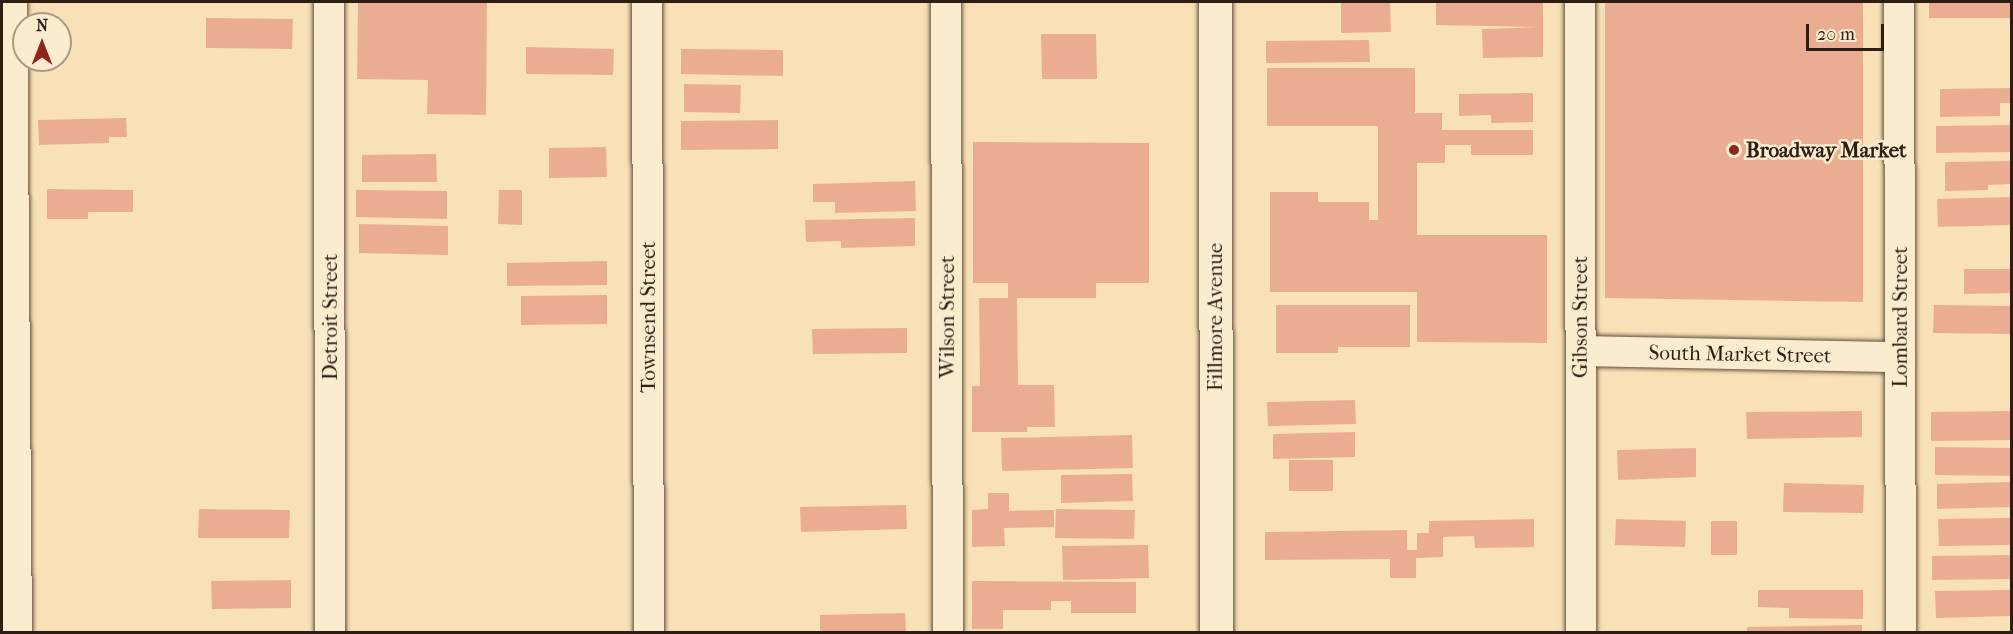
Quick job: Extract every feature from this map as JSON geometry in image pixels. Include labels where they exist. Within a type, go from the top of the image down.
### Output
[{"type":"street","points":[[12,2],[16,633]]},
{"type":"street","name":"Detroit Street","points":[[329,2],[330,633]]},
{"type":"street","name":"Townsend Street","points":[[647,2],[649,633]]},
{"type":"street","name":"Wilson Street","points":[[946,2],[948,633]]},
{"type":"street","name":"Fillmore Avenue","points":[[1215,2],[1216,633]]},
{"type":"street","name":"Gibson Street","points":[[1580,2],[1581,633]]},
{"type":"street","name":"Lombard Street","points":[[1899,2],[1901,633]]},
{"type":"street","name":"South Market Street","points":[[1581,351],[1900,357]]},
{"type":"building","points":[[358,2],[487,2],[486,115],[427,114],[428,80],[357,79]]},
{"type":"building","points":[[1341,2],[1390,2],[1391,32],[1341,33]]},
{"type":"building","points":[[1436,2],[1543,2],[1543,57],[1483,58],[1482,29],[1538,27],[1436,25]]},
{"type":"building","name":"Broadway Market","points":[[1605,2],[1863,2],[1863,302],[1605,298]]},
{"type":"building","points":[[1929,2],[2012,2],[2012,18],[1929,18]]},
{"type":"building","points":[[206,18],[293,19],[292,49],[206,48]]},
{"type":"building","points":[[1041,34],[1096,34],[1097,79],[1042,79]]},
{"type":"building","points":[[1369,40],[1370,62],[1266,63],[1266,41]]},
{"type":"building","points":[[526,47],[614,49],[613,75],[526,74]]},
{"type":"building","points":[[681,49],[783,50],[783,76],[681,74]]},
{"type":"building","points":[[1267,68],[1415,68],[1415,113],[1442,113],[1442,130],[1533,130],[1533,155],[1471,155],[1471,145],[1445,145],[1445,163],[1417,163],[1417,235],[1547,235],[1547,343],[1417,342],[1417,292],[1270,292],[1270,192],[1318,192],[1318,202],[1369,202],[1369,220],[1378,220],[1378,126],[1267,126]]},
{"type":"building","points":[[684,84],[741,85],[740,113],[684,112]]},
{"type":"building","points":[[2012,88],[2012,103],[2000,103],[2000,116],[1940,117],[1940,89]]},
{"type":"building","points":[[1533,93],[1533,122],[1491,123],[1491,115],[1459,116],[1459,94]]},
{"type":"building","points":[[126,118],[127,137],[109,137],[109,143],[39,145],[38,120]]},
{"type":"building","points":[[778,120],[778,149],[681,150],[681,121]]},
{"type":"building","points":[[2012,125],[2012,152],[1936,153],[1936,126]]},
{"type":"building","points":[[973,142],[1149,143],[1149,283],[1096,283],[1096,298],[1017,298],[1018,385],[1054,385],[1055,427],[1027,427],[1027,432],[972,432],[972,386],[980,386],[979,298],[1008,298],[1008,283],[973,283]]},
{"type":"building","points":[[606,147],[607,177],[549,178],[549,148]]},
{"type":"building","points":[[436,154],[437,182],[362,182],[362,155]]},
{"type":"building","points":[[2012,161],[2012,184],[1988,185],[1988,190],[1945,191],[1945,162]]},
{"type":"building","points":[[915,181],[916,211],[835,213],[835,202],[813,202],[813,184]]},
{"type":"building","points":[[47,189],[133,190],[133,212],[88,212],[88,219],[47,219]]},
{"type":"building","points":[[356,190],[447,191],[447,219],[356,217]]},
{"type":"building","points":[[499,190],[522,190],[522,225],[498,224]]},
{"type":"building","points":[[2012,197],[2012,225],[1938,227],[1937,199]]},
{"type":"building","points":[[915,218],[915,246],[841,248],[841,241],[806,242],[805,220]]},
{"type":"building","points":[[359,224],[448,226],[448,255],[359,253]]},
{"type":"building","points":[[607,261],[607,285],[507,286],[507,263]]},
{"type":"building","points":[[1964,269],[2012,269],[2012,293],[1964,294]]},
{"type":"building","points":[[607,295],[607,324],[521,325],[521,296]]},
{"type":"building","points":[[1276,305],[1410,305],[1410,347],[1338,347],[1338,353],[1276,353]]},
{"type":"building","points":[[1934,305],[2012,306],[2012,334],[1933,333]]},
{"type":"building","points":[[907,328],[907,353],[813,354],[812,329]]},
{"type":"building","points":[[1355,400],[1356,424],[1268,426],[1267,402]]},
{"type":"building","points":[[1862,411],[1862,437],[1747,439],[1746,412]]},
{"type":"building","points":[[2012,411],[2012,440],[1931,441],[1931,412]]},
{"type":"building","points":[[1355,432],[1355,457],[1273,459],[1273,434]]},
{"type":"building","points":[[1132,435],[1133,468],[1002,471],[1001,438]]},
{"type":"building","points":[[1935,447],[2012,448],[2012,476],[1935,475]]},
{"type":"building","points":[[1696,448],[1696,477],[1618,480],[1617,450]]},
{"type":"building","points":[[1289,460],[1333,460],[1333,491],[1289,491]]},
{"type":"building","points":[[1132,474],[1133,501],[1061,503],[1061,475]]},
{"type":"building","points":[[2012,482],[2012,507],[1937,509],[1937,484]]},
{"type":"building","points":[[1784,483],[1864,485],[1863,513],[1783,512]]},
{"type":"building","points":[[988,493],[1009,493],[1009,511],[1054,510],[1054,527],[1004,528],[1005,546],[972,547],[972,510],[988,509]]},
{"type":"building","points":[[906,505],[907,529],[801,532],[800,507]]},
{"type":"building","points":[[199,509],[290,510],[289,538],[198,538]]},
{"type":"building","points":[[1056,509],[1135,510],[1134,539],[1055,538]]},
{"type":"building","points":[[2012,518],[2012,545],[1939,546],[1938,519]]},
{"type":"building","points":[[1534,519],[1534,547],[1475,548],[1474,536],[1443,537],[1443,557],[1416,558],[1416,578],[1390,578],[1390,559],[1265,560],[1265,532],[1407,530],[1407,550],[1417,550],[1417,533],[1429,533],[1429,521]]},
{"type":"building","points":[[1616,519],[1686,521],[1685,547],[1615,545]]},
{"type":"building","points":[[1711,521],[1737,521],[1737,555],[1711,555]]},
{"type":"building","points":[[1148,545],[1149,578],[1063,580],[1062,546]]},
{"type":"building","points":[[2012,555],[2012,579],[1932,580],[1932,556]]},
{"type":"building","points":[[291,580],[291,608],[212,609],[211,581]]},
{"type":"building","points":[[972,581],[1136,582],[1136,613],[1071,613],[1071,601],[1051,601],[1051,610],[1003,610],[1003,629],[972,629]]},
{"type":"building","points":[[1758,590],[1863,590],[1863,619],[1789,618],[1789,608],[1758,607]]},
{"type":"building","points":[[2012,590],[2012,616],[1936,618],[1935,591]]},
{"type":"building","points":[[905,613],[906,632],[820,632],[820,615]]},
{"type":"building","points":[[1862,625],[1862,632],[1747,632],[1747,627]]},
{"type":"place","name":"Broadway Market","points":[[1734,150]]}]
